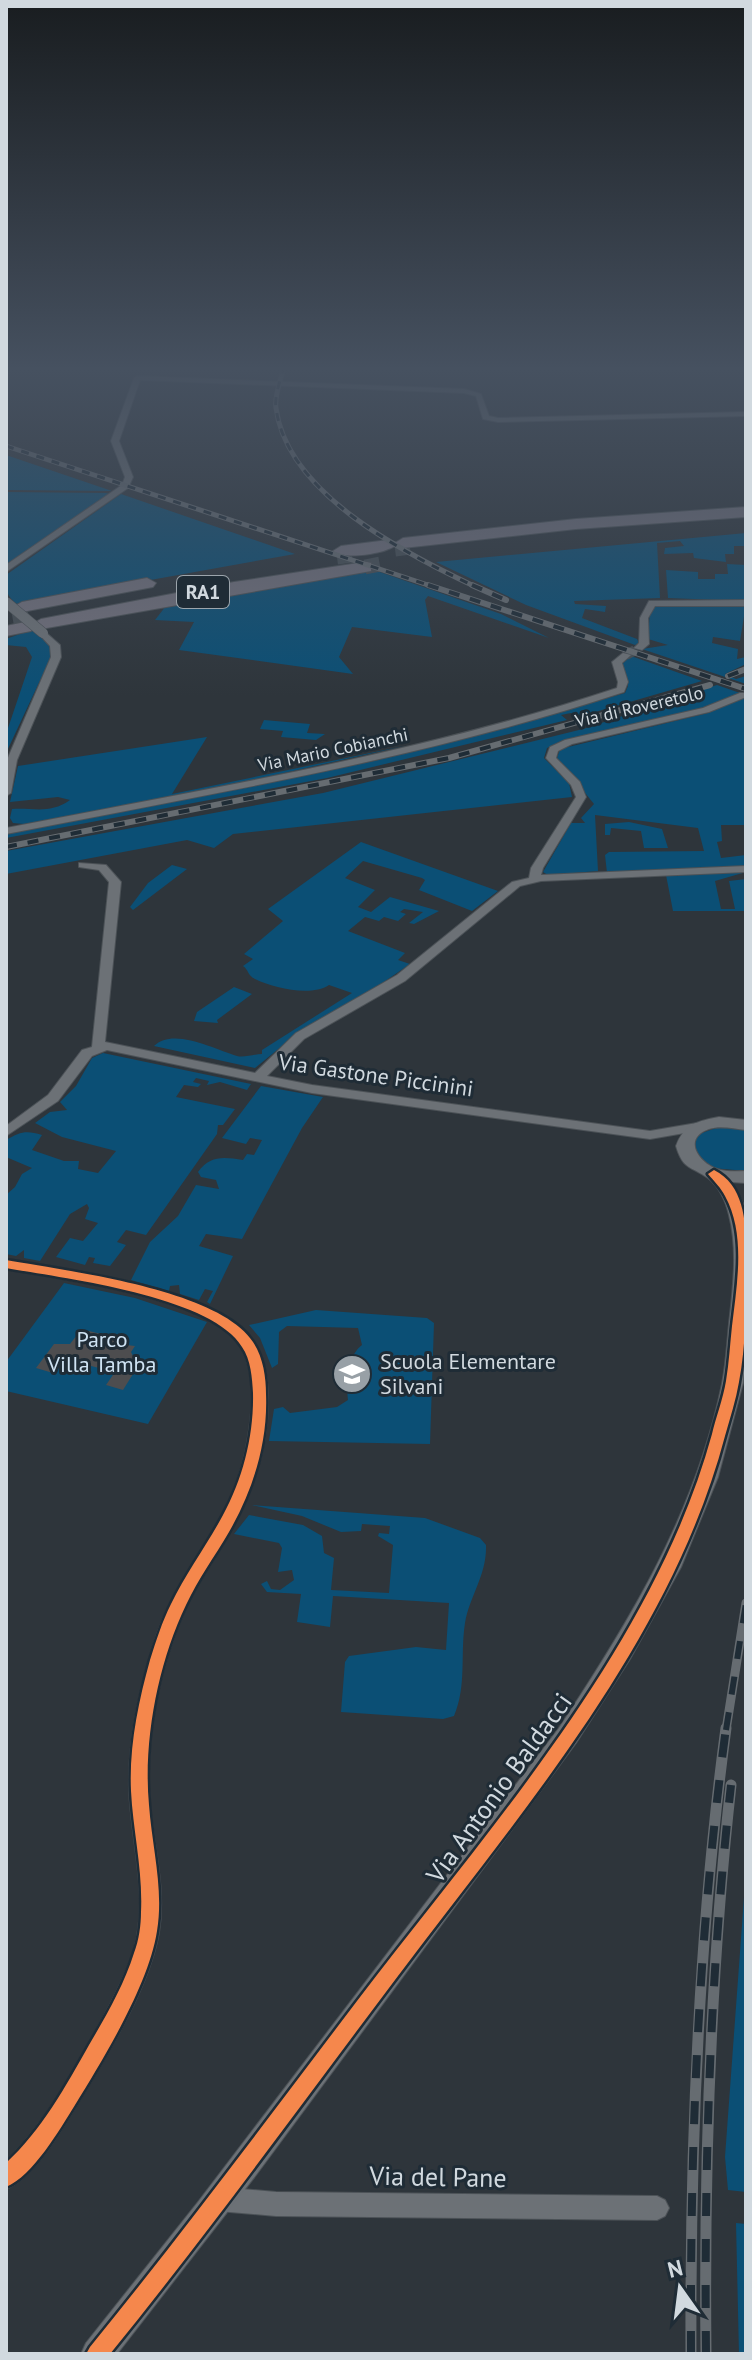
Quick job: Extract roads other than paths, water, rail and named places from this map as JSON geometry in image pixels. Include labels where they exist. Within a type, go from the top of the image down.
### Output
[{"type":"highway","points":[[20,618],[408,550],[746,515]]},
{"type":"highway","name":"RA1","points":[[20,618],[172,598],[408,550],[746,526]]},
{"type":"highway","name":"RA1","points":[[20,618],[165,579]]},
{"type":"street","points":[[6,569],[125,486],[129,476]]},
{"type":"street","points":[[639,648],[644,644],[644,618],[652,603],[746,603]]},
{"type":"street","points":[[6,793],[12,760],[56,657],[56,648],[20,618]]},
{"type":"street","name":"Via Mario Cobianchi","points":[[6,831],[372,759],[585,704],[620,692],[623,685],[617,662],[626,655]]},
{"type":"street","name":"Via di Roveretolo","points":[[534,879],[547,851],[581,797],[576,784],[551,758],[554,749],[565,743],[706,710],[743,695]]},
{"type":"street","points":[[6,1132],[45,1106],[84,1055],[98,1047],[115,882],[102,867],[83,865]]},
{"type":"street","points":[[256,1079],[300,1036],[401,978],[505,890],[534,879],[746,869]]},
{"type":"street","name":"Via Gastone Piccinini","points":[[98,1047],[114,1047],[256,1079],[368,1098],[650,1135],[697,1127]]},
{"type":"street","points":[[746,1114],[697,1127],[684,1142],[685,1155],[695,1165],[714,1174],[746,1177]]},
{"type":"street","points":[[724,1121],[746,1125]]},
{"type":"street","name":"Via Gastone Piccinini","points":[[650,1135],[685,1155]]},
{"type":"street","name":"Via Antonio Baldacci","points":[[97,2354],[218,2199],[558,1748],[617,1663],[661,1588],[693,1518],[731,1395],[743,1292],[742,1193],[714,1174]]},
{"type":"street","points":[[6,1264],[169,1299],[227,1322],[239,1332],[252,1351],[258,1378],[260,1416],[238,1501],[178,1601],[157,1666],[139,1781],[150,1914],[140,1962],[107,2030],[41,2139],[6,2177]]},
{"type":"street","name":"Via del Pane","points":[[218,2199],[256,2203],[657,2208]]},
{"type":"tunnel","points":[[395,549],[411,547]]},
{"type":"tunnel","points":[[337,557],[353,555]]},
{"type":"tunnel","points":[[365,567],[381,564]]},
{"type":"tunnel","points":[[12,615],[28,612]]},
{"type":"tunnel","points":[[626,655],[639,648]]},
{"type":"railway","points":[[97,476],[434,587]]},
{"type":"railway","points":[[310,476],[326,494],[385,539],[473,585]]},
{"type":"railway","points":[[428,585],[746,689]]},
{"type":"railway","points":[[473,585],[506,600]]},
{"type":"railway","points":[[728,676],[746,669]]},
{"type":"railway","points":[[6,847],[449,758],[710,685]]},
{"type":"railway","points":[[726,1730],[746,1603]]},
{"type":"railway","points":[[691,2354],[694,2118],[702,1962],[726,1728]]},
{"type":"railway","points":[[706,2354],[710,2069],[718,1927],[731,1785]]},
{"type":"place","name":"Scuola Elementare Silvani","points":[[352,1374]]},
{"type":"park label","name":"Parco Villa Tamba","points":[[102,1352]]}]
